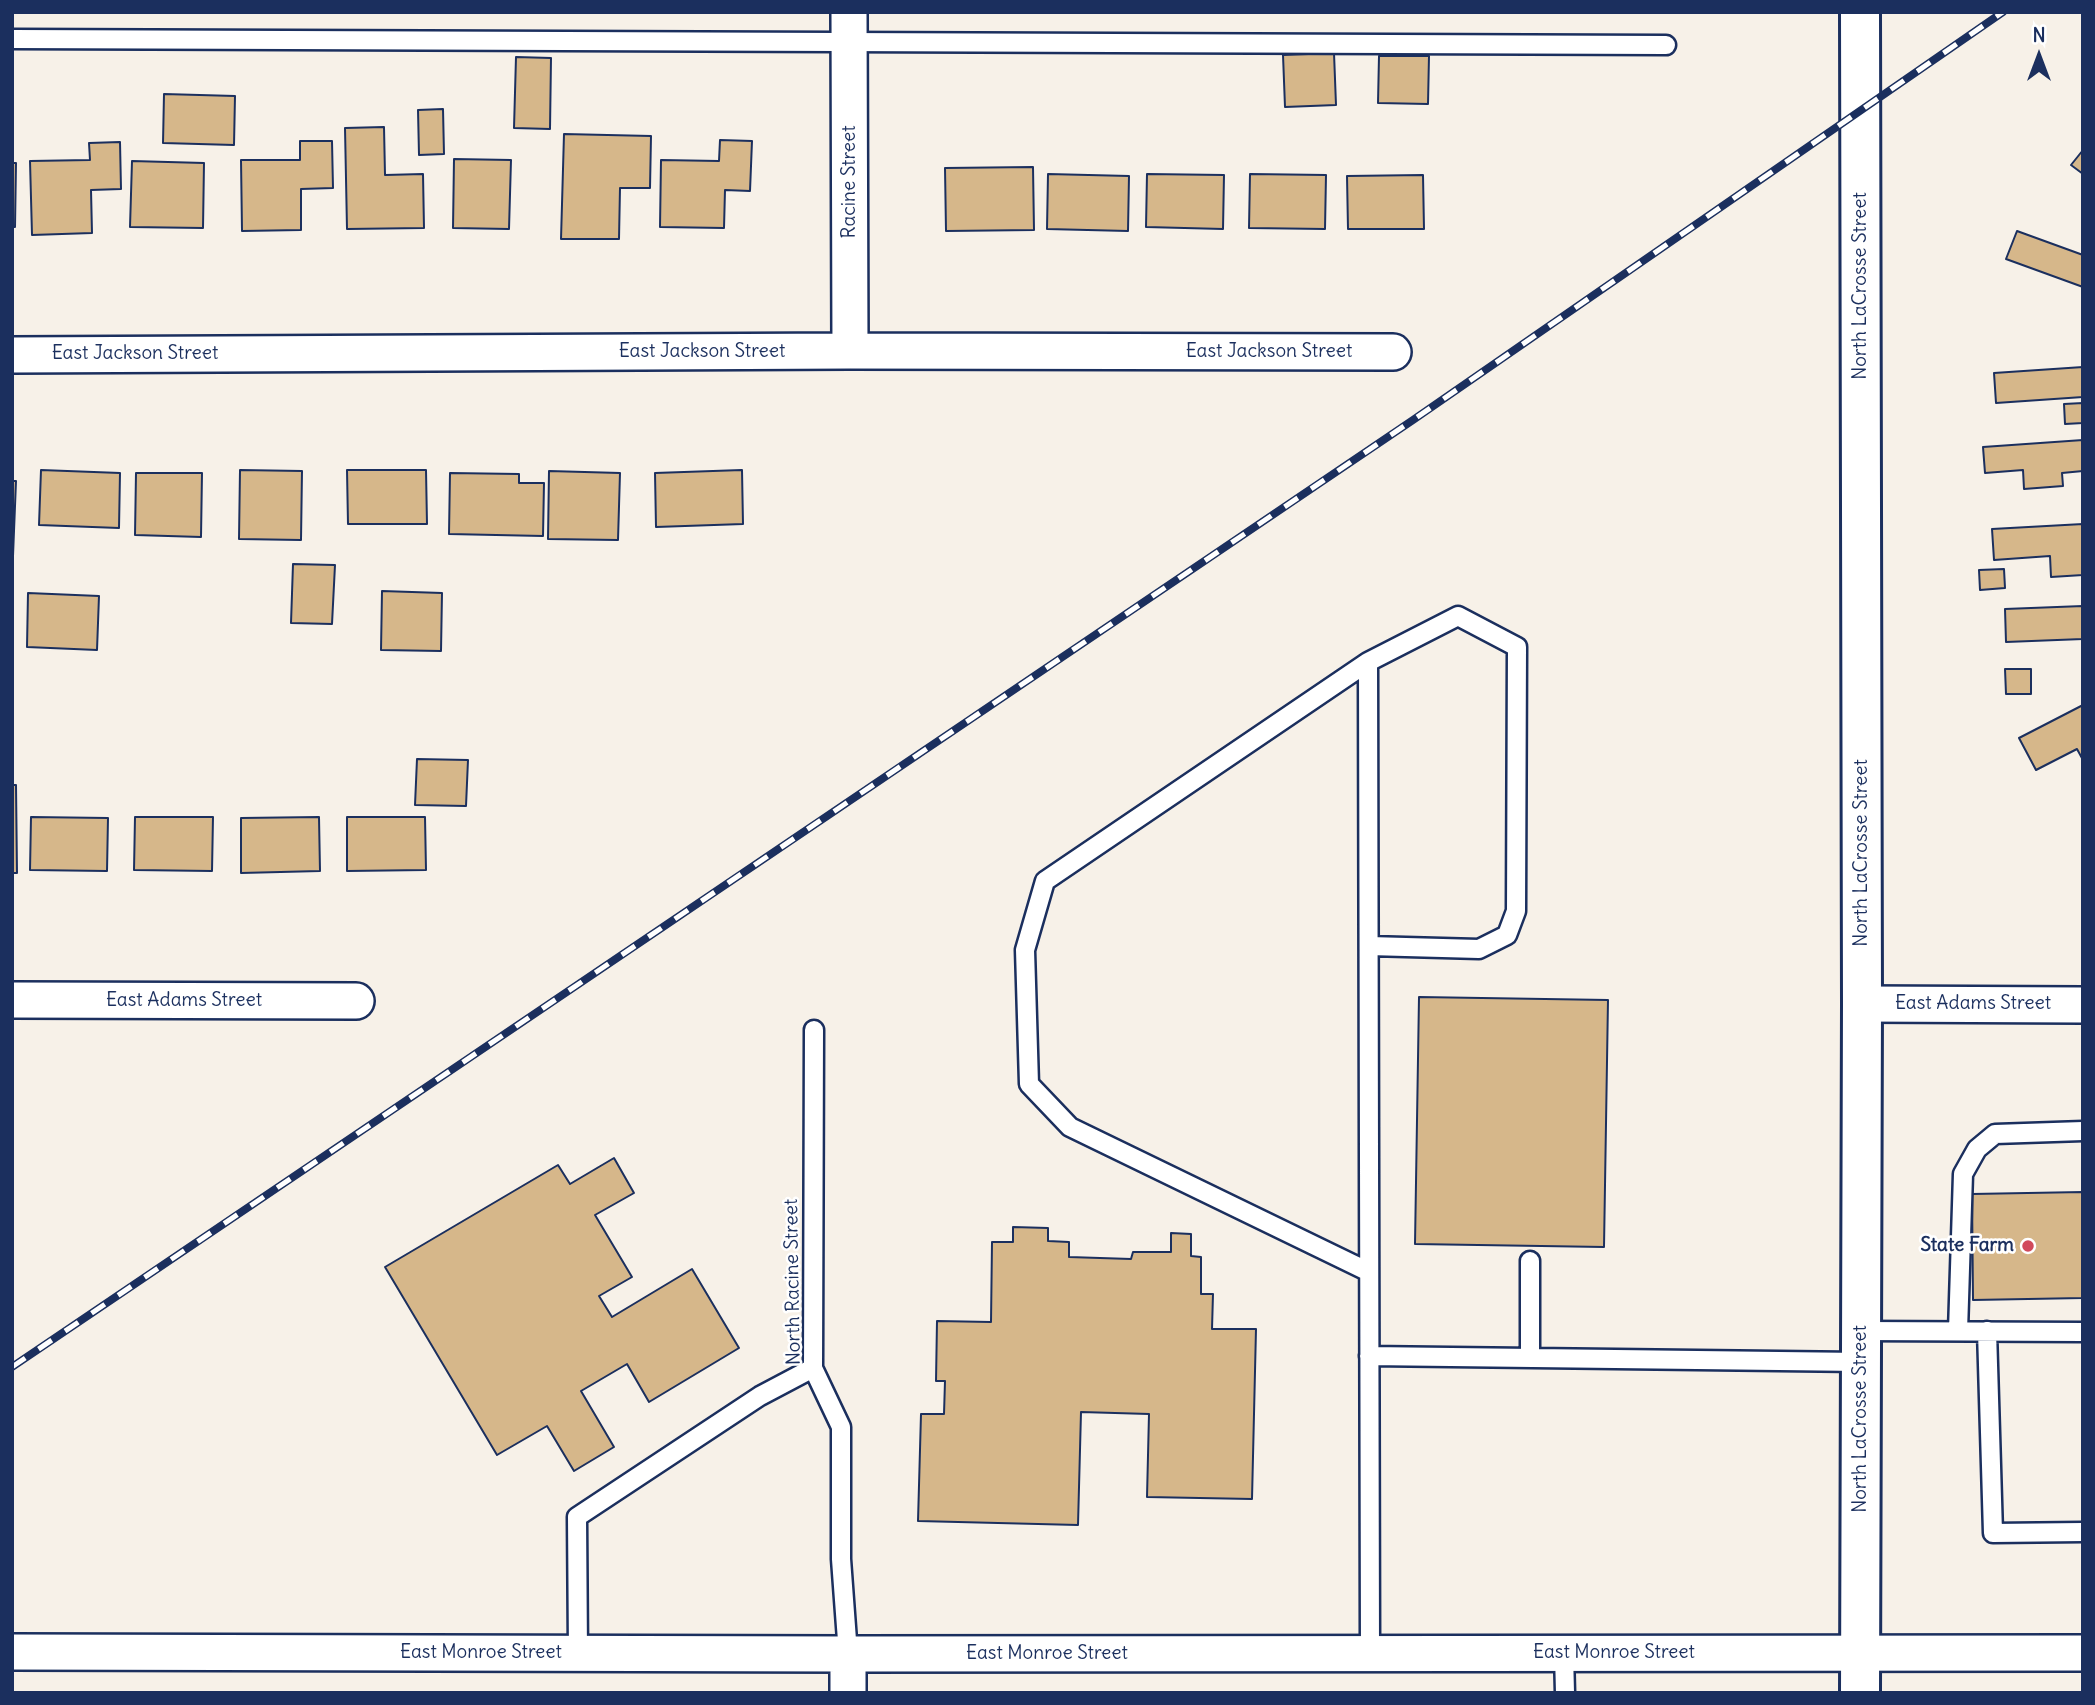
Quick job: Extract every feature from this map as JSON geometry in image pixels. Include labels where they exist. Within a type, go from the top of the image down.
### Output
[{"type":"main road","name":"North LaCrosse Street","points":[[1860,12],[1860,1693]]},
{"type":"street","name":"Racine Street","points":[[849,27],[850,351]]},
{"type":"street","name":"East Jackson Street","points":[[12,355],[850,351],[1392,352]]},
{"type":"street","name":"East Adams Street","points":[[12,1000],[356,1002]]},
{"type":"street","name":"East Adams Street","points":[[1862,1004],[2083,1005]]},
{"type":"street","name":"East Monroe Street","points":[[12,1652],[2083,1653]]},
{"type":"street","points":[[848,1654],[848,1693]]},
{"type":"lane","points":[[12,39],[849,27],[1666,45]]},
{"type":"lane","points":[[1369,946],[1479,949],[1507,935],[1516,911],[1517,648],[1458,616],[1368,662],[1045,881],[1025,950],[1029,1084],[1070,1127],[1370,1272]]},
{"type":"lane","points":[[1368,662],[1370,1653]]},
{"type":"lane","name":"North Racine Street","points":[[814,1030],[813,1368],[841,1427],[841,1559],[848,1654]]},
{"type":"lane","points":[[1958,1331],[1963,1174],[1977,1149],[1995,1134],[2083,1131]]},
{"type":"lane","points":[[1530,1261],[1530,1358]]},
{"type":"lane","points":[[1370,1356],[1530,1358],[1861,1347],[1958,1331],[2083,1332]]},
{"type":"lane","points":[[1987,1331],[1993,1532],[2083,1532]]},
{"type":"lane","points":[[578,1653],[577,1517],[760,1396],[813,1368]]},
{"type":"lane","points":[[1564,1653],[1565,1693]]},
{"type":"building","points":[[1334,53],[1336,105],[1285,107],[1283,55]]},
{"type":"building","points":[[1379,56],[1429,56],[1428,104],[1378,103]]},
{"type":"building","points":[[516,57],[551,58],[550,129],[514,128]]},
{"type":"building","points":[[164,94],[235,96],[234,145],[163,143]]},
{"type":"building","points":[[443,109],[444,154],[419,155],[418,110]]},
{"type":"building","points":[[384,127],[385,175],[423,174],[424,228],[347,229],[345,128]]},
{"type":"building","points":[[564,134],[651,136],[650,188],[620,188],[619,239],[561,239]]},
{"type":"building","points":[[720,140],[752,141],[750,191],[725,190],[724,228],[660,227],[661,160],[719,161]]},
{"type":"building","points":[[300,141],[332,141],[333,188],[301,189],[301,230],[242,231],[241,160],[300,160]]},
{"type":"building","points":[[120,142],[121,189],[91,190],[92,233],[32,235],[30,161],[90,160],[89,143]]},
{"type":"building","points":[[2083,150],[2083,174],[2071,165]]},
{"type":"building","points":[[454,159],[511,160],[509,229],[453,228]]},
{"type":"building","points":[[132,161],[204,163],[203,228],[130,227]]},
{"type":"building","points":[[12,163],[16,163],[15,227],[12,227]]},
{"type":"building","points":[[1033,167],[1034,230],[946,231],[945,168]]},
{"type":"building","points":[[1048,174],[1129,176],[1128,231],[1047,229]]},
{"type":"building","points":[[1147,174],[1224,175],[1223,229],[1146,227]]},
{"type":"building","points":[[1250,174],[1326,175],[1325,229],[1249,228]]},
{"type":"building","points":[[1423,175],[1424,229],[1348,229],[1347,176]]},
{"type":"building","points":[[2017,231],[2083,255],[2083,287],[2006,259]]},
{"type":"building","points":[[2083,367],[2083,397],[1996,403],[1994,373]]},
{"type":"building","points":[[2083,403],[2083,423],[2065,424],[2064,404]]},
{"type":"building","points":[[2083,440],[2083,471],[2062,473],[2063,486],[2024,489],[2023,470],[1985,473],[1983,447]]},
{"type":"building","points":[[41,470],[120,473],[119,528],[39,525]]},
{"type":"building","points":[[240,470],[302,471],[301,540],[239,539]]},
{"type":"building","points":[[347,470],[426,470],[427,524],[348,524]]},
{"type":"building","points":[[742,470],[743,524],[656,527],[655,473]]},
{"type":"building","points":[[549,471],[620,473],[618,540],[548,539]]},
{"type":"building","points":[[136,473],[202,473],[201,537],[135,535]]},
{"type":"building","points":[[450,473],[519,474],[519,483],[544,483],[543,536],[449,534]]},
{"type":"building","points":[[12,481],[16,481],[13,556],[12,556]]},
{"type":"building","points":[[2083,524],[2083,575],[2051,577],[2050,556],[1994,560],[1992,529]]},
{"type":"building","points":[[293,564],[335,565],[332,624],[291,623]]},
{"type":"building","points":[[2004,569],[2005,588],[1980,590],[1979,570]]},
{"type":"building","points":[[382,591],[442,593],[441,651],[381,650]]},
{"type":"building","points":[[28,593],[99,596],[97,650],[27,647]]},
{"type":"building","points":[[2083,606],[2083,639],[2006,642],[2005,609]]},
{"type":"building","points":[[2005,669],[2031,669],[2031,694],[2006,694]]},
{"type":"building","points":[[2083,705],[2083,760],[2077,749],[2036,770],[2019,738]]},
{"type":"building","points":[[417,759],[468,760],[466,806],[415,805]]},
{"type":"building","points":[[12,785],[16,785],[17,873],[12,873]]},
{"type":"building","points":[[31,817],[108,818],[107,871],[30,870]]},
{"type":"building","points":[[135,817],[213,817],[212,871],[134,870]]},
{"type":"building","points":[[319,817],[320,871],[241,873],[241,818]]},
{"type":"building","points":[[347,817],[425,817],[426,870],[347,871]]},
{"type":"building","points":[[1419,997],[1608,1000],[1604,1247],[1415,1244]]},
{"type":"building","points":[[614,1158],[634,1193],[595,1215],[632,1277],[599,1296],[612,1317],[692,1269],[739,1348],[649,1402],[627,1364],[581,1391],[614,1447],[574,1471],[547,1426],[497,1455],[385,1267],[558,1165],[570,1184]]},
{"type":"building","name":"State Farm","points":[[2083,1192],[2083,1298],[1973,1300],[1972,1194]]},
{"type":"building","points":[[1013,1227],[1048,1228],[1048,1241],[1069,1242],[1069,1257],[1131,1259],[1133,1252],[1171,1252],[1171,1233],[1191,1234],[1191,1256],[1201,1257],[1201,1294],[1213,1294],[1212,1329],[1256,1329],[1252,1499],[1147,1497],[1149,1414],[1081,1412],[1078,1525],[918,1521],[921,1414],[944,1414],[945,1381],[936,1381],[937,1321],[991,1322],[992,1242],[1013,1242]]},
{"type":"railway","points":[[12,1367],[1413,420],[2003,12]]},
{"type":"place","name":"State Farm","points":[[2028,1246]]}]
